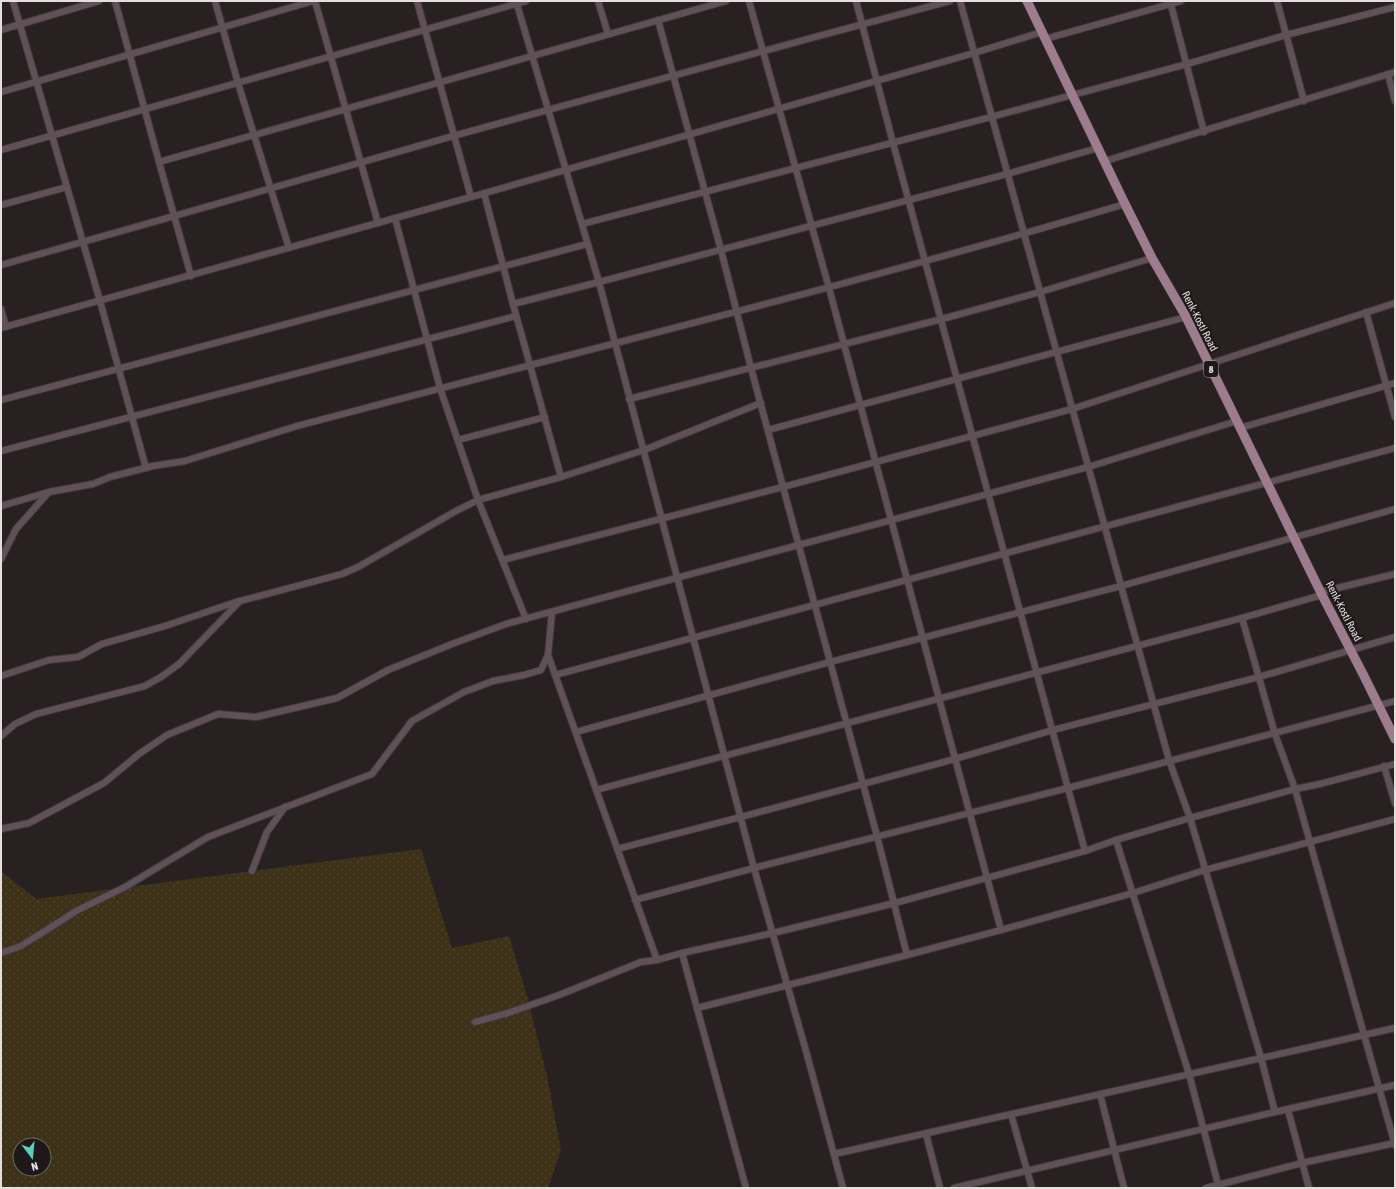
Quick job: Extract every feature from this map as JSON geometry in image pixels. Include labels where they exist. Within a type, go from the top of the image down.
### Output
[{"type":"main road","name":"Renk-Kosti Road","points":[[1027,1],[1125,204],[1152,258],[1186,317],[1321,593],[1395,738]]},
{"type":"street","points":[[13,1],[100,301],[146,468]]},
{"type":"street","points":[[1,30],[99,1]]},
{"type":"street","points":[[115,1],[191,276]]},
{"type":"street","points":[[215,1],[238,83],[289,248]]},
{"type":"street","points":[[1,92],[314,1],[378,223]]},
{"type":"street","points":[[417,1],[471,197]]},
{"type":"street","points":[[1,150],[425,30],[516,2],[526,1]]},
{"type":"street","points":[[598,1],[608,34]]},
{"type":"street","points":[[698,1],[700,8]]},
{"type":"street","points":[[159,162],[726,1]]},
{"type":"street","points":[[749,1],[829,288],[1001,930]]},
{"type":"street","points":[[856,1],[893,143],[942,319],[1085,851]]},
{"type":"street","points":[[1,265],[175,217],[454,136],[950,1]]},
{"type":"street","points":[[960,1],[1169,760],[1190,818],[1261,1058],[1275,1112]]},
{"type":"street","points":[[1,309],[4,328],[471,197],[974,53],[1170,2],[1181,1]]},
{"type":"street","points":[[1277,1],[1304,101]]},
{"type":"street","points":[[516,2],[599,282],[754,868],[788,985],[843,1188]]},
{"type":"street","points":[[1170,2],[1204,132]]},
{"type":"street","points":[[582,224],[991,117],[1187,64],[1286,35],[1395,7]]},
{"type":"street","points":[[658,20],[690,134],[908,955]]},
{"type":"street","points":[[1105,161],[1204,132],[1395,72]]},
{"type":"street","points":[[1388,74],[1395,102]]},
{"type":"street","points":[[513,304],[1007,174],[1098,148]]},
{"type":"street","points":[[1,206],[67,187]]},
{"type":"street","points":[[484,193],[516,316],[561,477]]},
{"type":"street","points":[[1,506],[49,492],[93,484],[110,477],[146,468],[185,461],[297,426],[829,288],[1024,234],[1125,204]]},
{"type":"street","points":[[395,218],[440,388],[478,500],[526,619]]},
{"type":"street","points":[[1,400],[588,244]]},
{"type":"street","points":[[629,399],[942,319],[1040,292],[1152,258]]},
{"type":"street","points":[[503,560],[662,518],[784,488],[1072,409],[1345,321],[1366,312],[1372,312],[1395,303]]},
{"type":"street","points":[[1366,312],[1395,417]]},
{"type":"street","points":[[1,451],[516,316]]},
{"type":"street","points":[[768,430],[958,380],[1186,317]]},
{"type":"street","points":[[1,828],[29,823],[104,783],[138,754],[167,735],[218,714],[256,717],[337,698],[388,670],[506,624],[891,521],[1395,383]]},
{"type":"street","points":[[1,676],[49,660],[78,656],[102,644],[165,626],[240,601],[342,574],[358,567],[478,500],[561,477],[644,450],[761,403]]},
{"type":"street","points":[[458,440],[545,417]]},
{"type":"street","points":[[555,675],[907,580],[1006,555],[1395,448]]},
{"type":"street","points":[[1,559],[16,529],[49,492]]},
{"type":"street","points":[[576,732],[830,662],[1121,586],[1395,509]]},
{"type":"street","points":[[596,790],[1242,618],[1321,593],[1395,574]]},
{"type":"street","points":[[1,736],[16,724],[36,714],[145,686],[161,677],[179,664],[240,601]]},
{"type":"street","points":[[1,953],[21,946],[78,910],[125,888],[208,837],[372,774],[412,721],[464,692],[493,681],[541,670],[548,655],[552,612]]},
{"type":"street","points":[[1206,1188],[1302,1163],[1395,1143],[1295,788],[1275,734],[1242,618]]},
{"type":"street","points":[[617,849],[955,759],[1053,730],[1259,677],[1395,637]]},
{"type":"street","points":[[548,655],[657,960]]},
{"type":"street","points":[[636,900],[877,836],[1068,788],[1169,760],[1275,734],[1395,701]]},
{"type":"street","points":[[475,1022],[508,1013],[552,998],[641,962],[657,960],[895,903],[1085,851],[1116,840],[1295,788],[1320,784],[1395,764]]},
{"type":"street","points":[[1384,766],[1395,803]]},
{"type":"street","points":[[252,871],[267,832],[285,807]]},
{"type":"street","points":[[697,1008],[1001,930],[1133,893],[1205,870],[1395,818]]},
{"type":"street","points":[[1116,840],[1189,1074],[1218,1186]]},
{"type":"street","points":[[682,953],[746,1188]]},
{"type":"street","points":[[834,1154],[1395,1028]]},
{"type":"street","points":[[954,1188],[1395,1085]]},
{"type":"street","points":[[1100,1094],[1124,1188]]},
{"type":"street","points":[[1288,1110],[1309,1188]]},
{"type":"street","points":[[1010,1114],[1032,1188]]},
{"type":"street","points":[[926,1134],[940,1188]]},
{"type":"shaded area","points":[[421,849],[452,948],[509,936],[527,996],[547,1076],[561,1150],[548,1188],[1,1188],[1,871],[36,899]]}]
